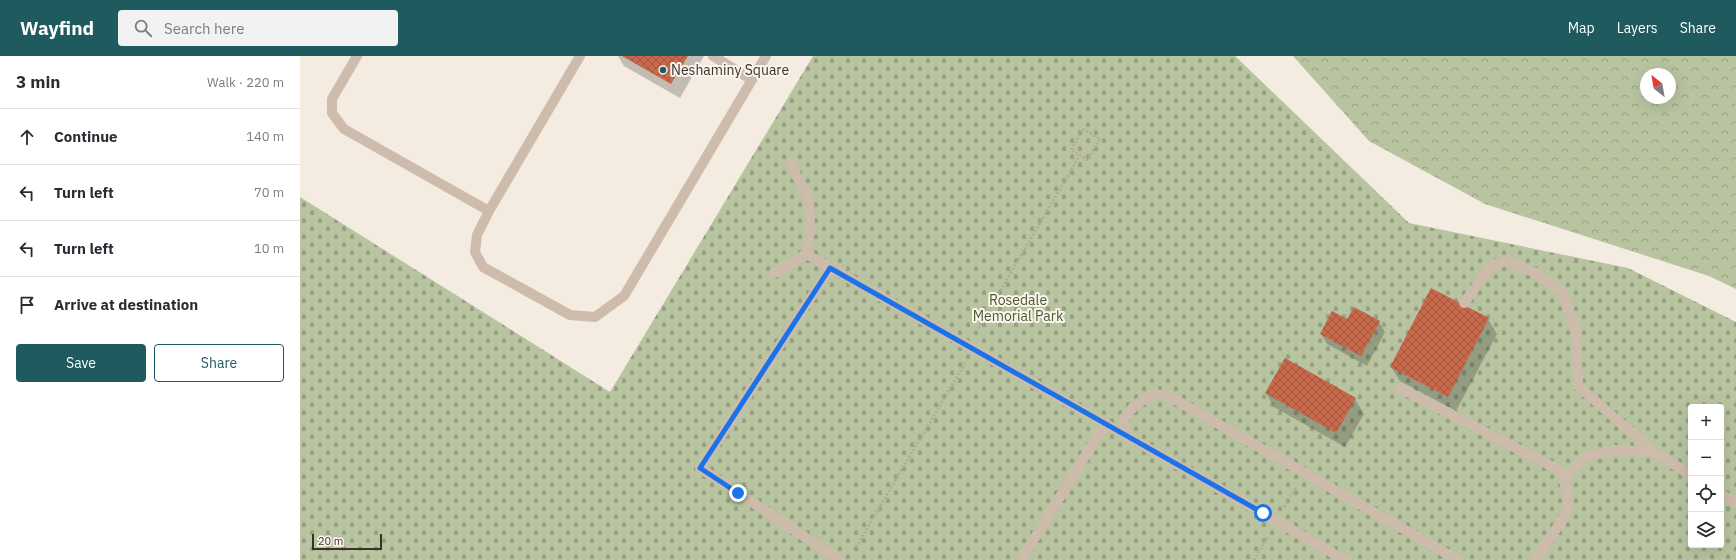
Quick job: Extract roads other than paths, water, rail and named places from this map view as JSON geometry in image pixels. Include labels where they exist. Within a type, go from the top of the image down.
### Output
[{"type":"lane","points":[[357,56],[332,99],[332,113],[344,129],[489,211]]},
{"type":"lane","points":[[580,56],[489,211],[477,235],[475,252],[483,267],[570,315],[595,317],[624,296],[766,56]]},
{"type":"lane","points":[[713,56],[752,80]]},
{"type":"lane","points":[[773,274],[806,254],[810,231],[809,200],[790,163]]},
{"type":"lane","points":[[806,254],[1345,560]]},
{"type":"lane","points":[[1464,303],[1491,266],[1505,261],[1536,273],[1563,293],[1576,331],[1578,386],[1654,452],[1688,473]]},
{"type":"lane","points":[[830,268],[700,468],[840,560]]},
{"type":"lane","points":[[1400,388],[1557,469],[1564,479],[1568,496],[1567,511],[1535,560]]},
{"type":"lane","points":[[1126,436],[1124,418],[1135,405],[1154,394],[1169,396],[1458,560]]},
{"type":"lane","points":[[1021,560],[1105,424]]},
{"type":"lane","points":[[1564,479],[1585,457],[1615,450],[1654,452]]},
{"type":"lane","points":[[1724,496],[1736,503]]},
{"type":"place","name":"Neshaminy Square","points":[[663,70]]},
{"type":"park label","name":"Rosedale Memorial Park","points":[[1018,308]]}]
